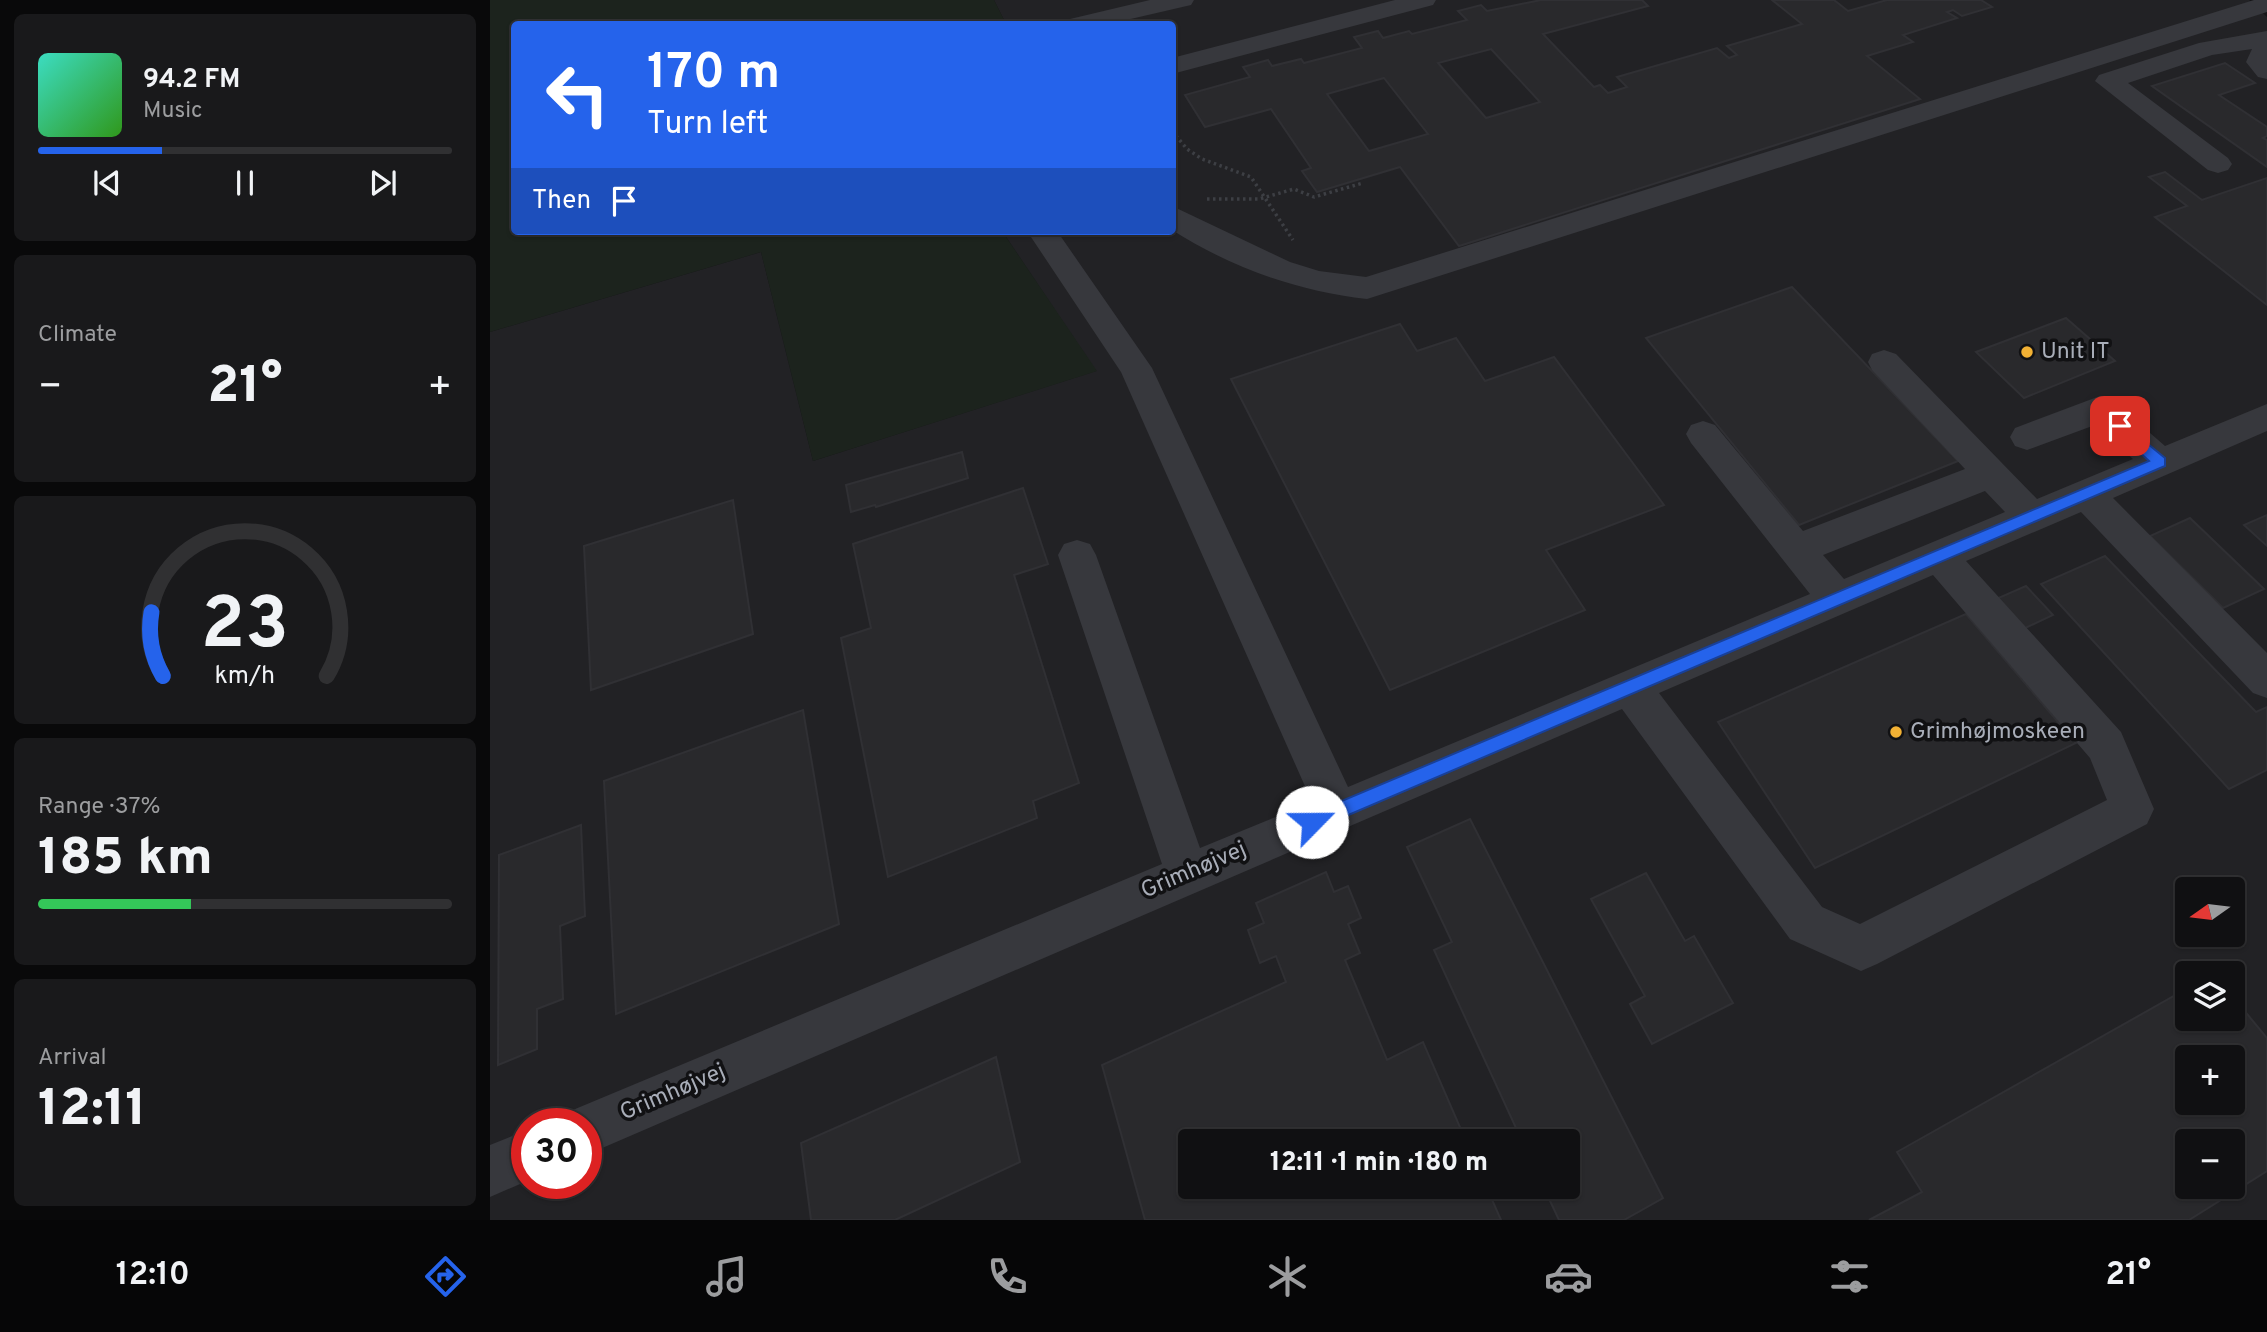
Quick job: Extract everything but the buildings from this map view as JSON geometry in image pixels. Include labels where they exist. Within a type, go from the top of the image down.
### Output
[{"type":"street","points":[[1092,21],[1182,0]]},
{"type":"street","points":[[1176,65],[1424,0]]},
{"type":"street","points":[[1176,218],[1279,268],[1311,280],[1367,288],[2267,4]]},
{"type":"street","points":[[2218,164],[2108,81],[2208,48],[2267,41],[2259,62],[2267,71]]},
{"type":"street","points":[[1045,235],[1136,368],[1296,715],[1337,811]]},
{"type":"street","points":[[1884,362],[2032,517]]},
{"type":"street","points":[[2027,437],[2100,409],[2160,462]]},
{"type":"street","name":"Grimhøjvej","points":[[602,1123],[2267,417]]},
{"type":"street","points":[[1703,434],[1837,599]]},
{"type":"street","points":[[1797,549],[1991,474]]},
{"type":"street","points":[[2085,494],[2267,680]]},
{"type":"street","points":[[1077,555],[1187,874]]},
{"type":"street","points":[[1630,687],[1806,923],[1861,948],[2132,809],[2106,746],[1939,556]]},
{"type":"street","points":[[490,1171],[511,1162]]},
{"type":"path","points":[[1176,136],[1187,149],[1202,159],[1246,173],[1265,197],[1294,246],[1279,268]]},
{"type":"path","points":[[1176,217],[1208,199],[1265,197],[1294,189],[1314,197],[1363,183]]},
{"type":"shaded area","points":[[490,0],[994,0],[1004,21],[511,21],[511,235],[1005,235],[1097,371],[813,461],[761,252],[490,332]]},
{"type":"shaded area","points":[[994,0],[2249,0],[2267,17],[2267,1220],[490,1220],[490,332],[761,252],[813,461],[1096,371],[1005,235],[1176,235],[1176,21],[1004,21]]},
{"type":"place","name":"Unit IT","points":[[2027,352]]},
{"type":"place","name":"Grimhøjmoskeen","points":[[1896,732]]},
{"type":"route","points":[[1312,822],[2160,462],[2120,426]]}]
